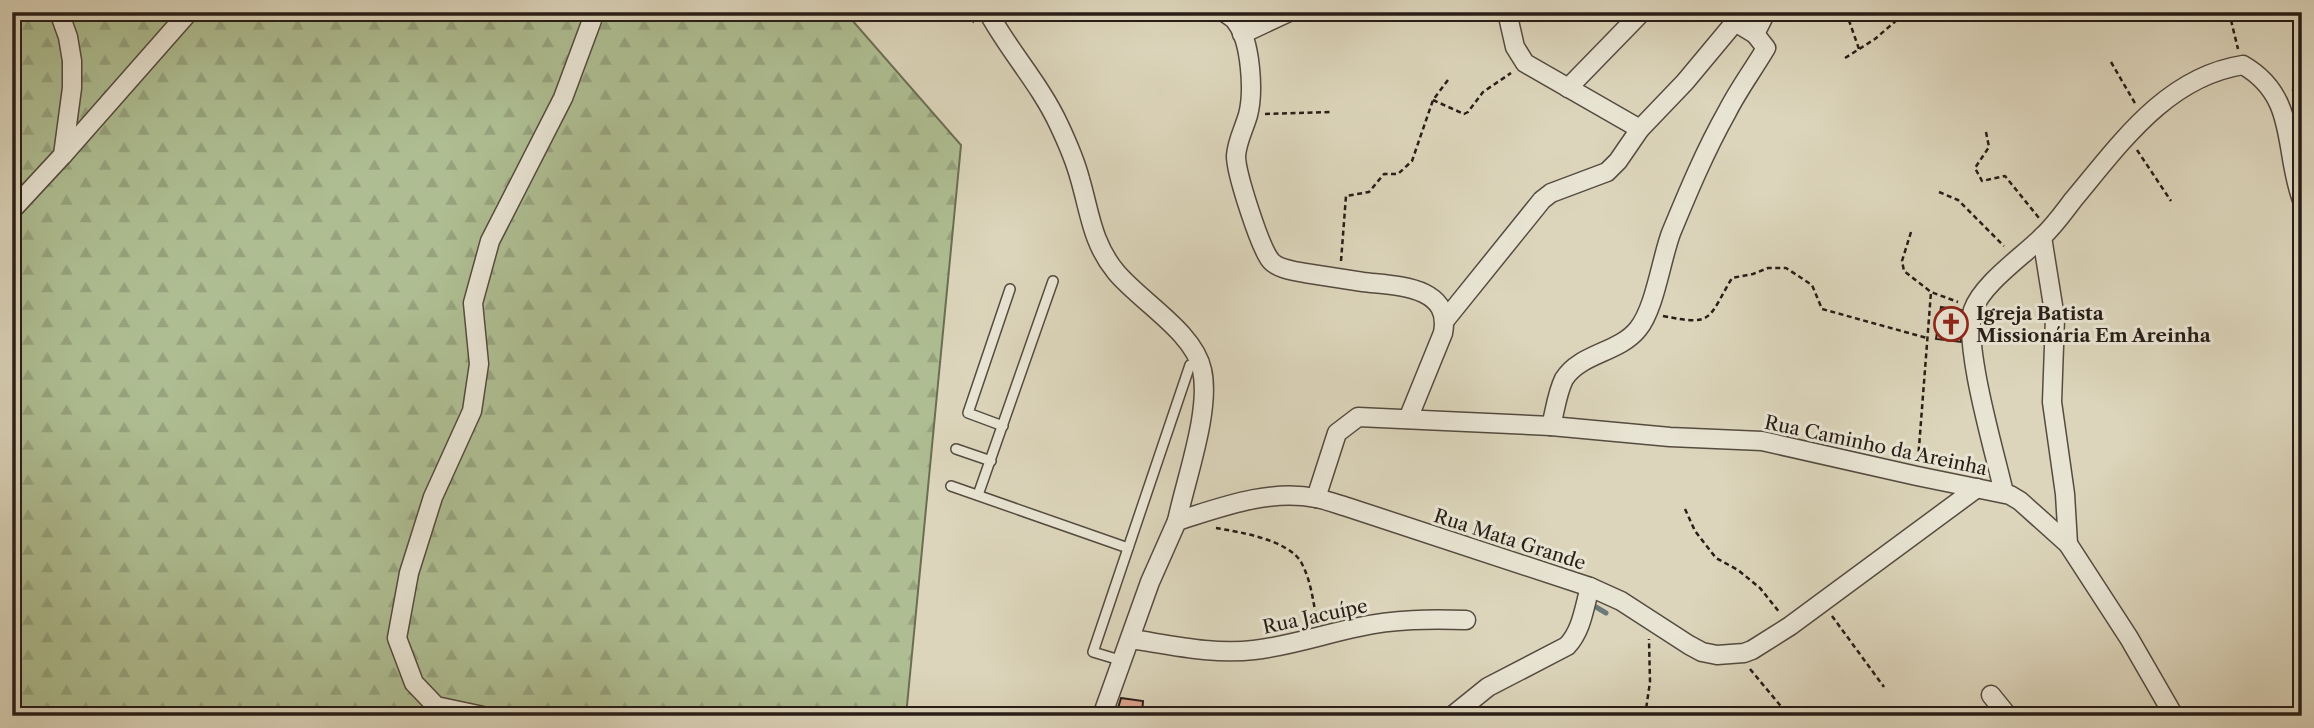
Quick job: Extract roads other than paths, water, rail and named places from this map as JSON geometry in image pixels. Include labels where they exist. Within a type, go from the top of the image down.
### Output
[{"type":"street","points":[[59,12],[68,37],[72,61],[72,88],[63,155]]},
{"type":"street","points":[[483,716],[436,706],[414,683],[397,638],[409,573],[433,497],[472,411],[479,364],[474,303],[490,241],[563,98],[595,12]]},
{"type":"street","points":[[988,12],[1058,122],[1074,160],[1091,228],[1101,250],[1132,290],[1178,329],[1192,347],[1202,367],[1205,388],[1202,415],[1177,521],[1150,583],[1102,716]]},
{"type":"street","points":[[1224,12],[1236,20],[1249,65],[1251,99],[1236,157],[1260,245],[1273,264],[1290,270],[1405,287],[1428,295],[1439,305],[1446,319]]},
{"type":"street","points":[[1242,34],[1289,12]]},
{"type":"street","points":[[1507,12],[1515,47],[1525,63],[1640,129]]},
{"type":"street","points":[[1567,88],[1642,12]]},
{"type":"street","points":[[1551,426],[1558,395],[1568,373],[1624,342],[1640,327],[1647,313],[1668,243],[1695,175],[1761,41],[1766,12]]},
{"type":"street","points":[[12,210],[188,13]]},
{"type":"street","points":[[1408,419],[1443,333],[1446,319],[1542,200],[1551,193],[1607,172],[1640,129],[1685,82],[1728,17],[1761,41]]},
{"type":"street","points":[[2004,493],[1971,342],[1974,308],[1997,277],[2045,234],[2145,118],[2195,80],[2227,67],[2243,65],[2262,77],[2277,98],[2285,116],[2302,200]]},
{"type":"street","name":"Rua Caminho da Areinha","points":[[2045,234],[2054,318],[2052,402],[2065,494],[2068,544]]},
{"type":"street","name":"Rua Caminho da Areinha","points":[[1316,498],[1337,433],[1358,416],[1762,441],[2004,493],[2020,500],[2068,544],[2129,638],[2174,716]]},
{"type":"street","name":"Rua Mata Grande","points":[[1177,521],[1266,497],[1316,498],[1590,587],[1621,601],[1702,652],[1717,655],[1752,650],[1790,626],[1976,488]]},
{"type":"street","points":[[1452,716],[1488,687],[1567,646],[1580,627],[1590,587]]},
{"type":"street","name":"Rua Jacuípe","points":[[1131,639],[1211,650],[1251,651],[1387,622],[1422,618],[1466,620]]},
{"type":"street","points":[[1991,695],[2008,716]]},
{"type":"lane","points":[[978,495],[1053,281]]},
{"type":"lane","points":[[1003,426],[968,413],[1010,289]]},
{"type":"lane","points":[[1122,661],[1093,652],[1190,365]]},
{"type":"lane","points":[[956,449],[991,461]]},
{"type":"lane","points":[[951,486],[1128,548]]},
{"type":"waterway","points":[[1596,607],[1606,613]]},
{"type":"place","name":"Igreja Batista Missionária Em Areinha","points":[[1951,324]]}]
